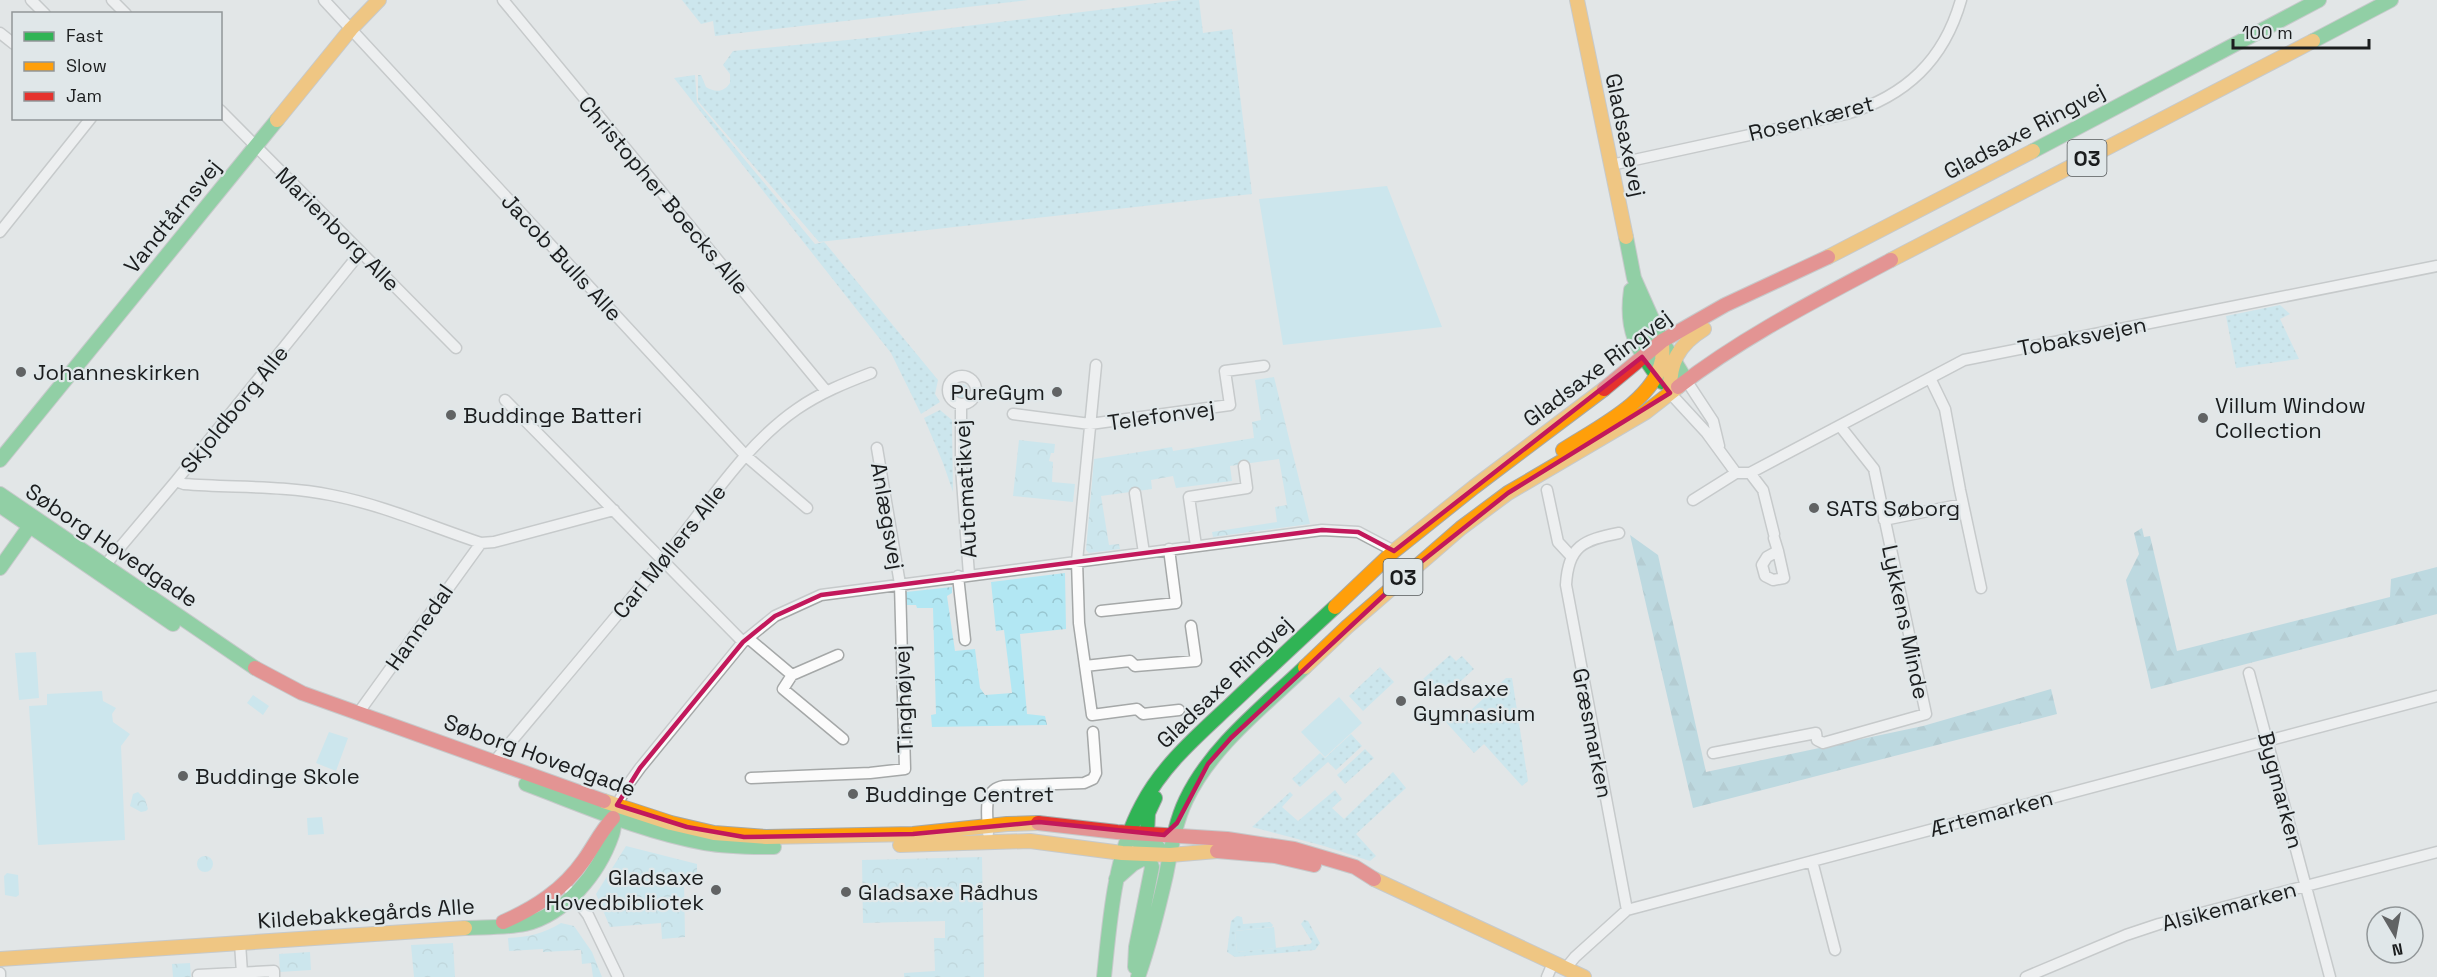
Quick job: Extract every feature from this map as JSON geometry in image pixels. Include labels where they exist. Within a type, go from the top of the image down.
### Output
[{"type":"street","points":[[31,0],[43,12]]},
{"type":"street","points":[[112,0],[124,12]]},
{"type":"street","name":"Jacob Bulls Alle","points":[[324,0],[746,456],[807,508]]},
{"type":"street","name":"Vandtårnsvej","points":[[0,460],[351,29],[379,0]]},
{"type":"street","name":"Christopher Boecks Alle","points":[[503,0],[826,391]]},
{"type":"street","name":"Gladsaxevej","points":[[1577,0],[1634,278],[1662,340]]},
{"type":"street","name":"Rosenkæret","points":[[1611,165],[1846,114],[1881,101],[1908,83],[1939,50],[1953,25],[1960,0]]},
{"type":"street","name":"Gladsaxe Ringvej","points":[[1117,874],[1125,844],[1142,802],[1161,772],[1194,736],[1214,720],[1394,551],[1474,487],[1585,405],[1662,340],[1725,304],[1859,242],[2319,0]]},
{"type":"street","name":"Gladsaxe Ringvej","points":[[1161,842],[1208,764],[1244,725],[1347,627],[1461,528],[1508,493],[1638,417],[1670,393],[1675,367],[1706,365],[1784,317],[2391,0]]},
{"type":"street","points":[[0,33],[12,42]]},
{"type":"street","name":"Marienborg Alle","points":[[222,112],[456,348]]},
{"type":"street","points":[[0,232],[89,120]]},
{"type":"street","name":"Skjoldborg Alle","points":[[106,564],[360,253]]},
{"type":"street","name":"Tobaksvejen","points":[[1736,473],[1750,473],[1964,360],[2437,266]]},
{"type":"street","points":[[1693,500],[1736,473],[1670,393],[1681,345],[1691,336],[1754,301],[1788,275]]},
{"type":"street","name":"Gladsaxevej","points":[[1634,278],[1627,310],[1634,341],[1646,353],[1657,376],[1670,393]]},
{"type":"street","points":[[1662,340],[1675,367],[1713,421],[1721,452]]},
{"type":"street","points":[[1646,353],[1675,367]]},
{"type":"street","name":"Telefonvej","points":[[1096,365],[1077,561],[1079,623],[1092,715],[1137,709],[1143,714],[1179,710]]},
{"type":"street","name":"Telefonvej","points":[[1013,414],[1090,424],[1230,405],[1225,371],[1264,366]]},
{"type":"street","points":[[1535,479],[1563,450],[1645,394],[1657,376],[1675,367]]},
{"type":"street","name":"Carl Møllers Alle","points":[[494,762],[663,560],[746,456],[776,425],[826,391],[871,373]]},
{"type":"street","points":[[1930,378],[1946,409],[1981,588]]},
{"type":"street","points":[[505,400],[745,640],[792,675]]},
{"type":"street","name":"Automatikvej","points":[[961,404],[964,576]]},
{"type":"street","name":"Lykkens Minde","points":[[1713,753],[1816,733],[1817,740],[1823,743],[1926,714],[1874,469],[1840,426]]},
{"type":"street","name":"Anlægsvej","points":[[877,448],[900,584]]},
{"type":"street","points":[[1196,546],[1189,497],[1247,488],[1244,466]]},
{"type":"street","points":[[1750,473],[1763,490],[1778,551]]},
{"type":"street","points":[[176,481],[184,484],[260,487],[330,494],[387,508],[481,543],[495,542],[614,510]]},
{"type":"street","points":[[1547,490],[1558,542],[1571,556],[1582,545],[1599,537],[1619,533]]},
{"type":"street","points":[[1135,493],[1144,553]]},
{"type":"street","name":"Søborg Hovedgade","points":[[0,494],[33,522],[234,665],[269,686],[537,788],[612,808],[615,811],[714,833],[766,837],[913,834],[988,826],[1048,823],[1125,844]]},
{"type":"street","points":[[1884,520],[1963,504]]},
{"type":"street","name":"Søborg Hovedgade","points":[[0,506],[33,522],[106,564],[240,659],[274,680],[302,693],[494,762],[685,840],[728,847],[1014,842],[1125,844]]},
{"type":"street","points":[[0,568],[33,522]]},
{"type":"street","points":[[615,811],[627,786],[640,768],[745,640],[775,616],[821,594],[1322,530],[1358,532],[1394,551]]},
{"type":"street","name":"Hannedal","points":[[359,712],[481,543]]},
{"type":"street","points":[[1101,610],[1176,603],[1169,549]]},
{"type":"street","name":"Græsmarken","points":[[1571,556],[1566,585],[1627,910]]},
{"type":"street","points":[[964,576],[965,640]]},
{"type":"street","name":"Tinghøjvej","points":[[751,778],[870,773],[905,769],[900,584]]},
{"type":"street","points":[[1085,666],[1130,661],[1135,666],[1196,661],[1191,626]]},
{"type":"street","points":[[838,655],[792,675],[783,688],[843,739]]},
{"type":"street","name":"Bygmarken","points":[[2249,673],[2330,977]]},
{"type":"street","name":"Ærtemarken","points":[[1559,966],[1575,957],[1627,910],[2437,696]]},
{"type":"street","points":[[1093,732],[1096,773],[1092,781],[998,787],[988,795],[988,843],[1110,861],[1117,874],[1161,842]]},
{"type":"street","points":[[1137,977],[1136,948],[1152,872],[1161,842],[1149,810],[1172,768],[1194,736]]},
{"type":"street","name":"Kildebakkegårds Alle","points":[[495,926],[534,908],[565,885],[585,858],[602,827],[615,811]]},
{"type":"street","name":"Kildebakkegårds Alle","points":[[0,959],[515,926],[541,918],[574,896],[594,869],[610,840],[615,811]]},
{"type":"street","points":[[1125,844],[1227,839],[1294,849],[1355,867],[1370,877],[1584,977]]},
{"type":"street","points":[[1125,844],[1161,842],[1275,856],[1352,875],[1370,877]]},
{"type":"street","name":"O3","points":[[1137,977],[1152,937],[1161,842]]},
{"type":"street","name":"Alsikemarken","points":[[2026,977],[2126,935],[2159,924],[2437,852]]},
{"type":"street","points":[[1812,861],[1835,950]]},
{"type":"street","name":"O3","points":[[1104,977],[1117,874]]},
{"type":"street","points":[[565,885],[588,915],[618,977]]},
{"type":"street","name":"Kildebakkegårds Alle","points":[[240,943],[242,973]]},
{"type":"street","points":[[1547,977],[1559,966]]},
{"type":"street","points":[[198,975],[274,970],[274,977]]},
{"type":"highlighted area","points":[[1642,357],[1670,393],[1508,493],[1411,570],[1231,738],[1208,764],[1177,823],[1164,835],[1039,822],[913,834],[744,837],[687,827],[617,805],[640,768],[743,642],[775,616],[821,595],[1322,530],[1358,532],[1394,551]]},
{"type":"green space","points":[[682,0],[1028,0],[715,36],[713,21],[701,24]]},
{"type":"green space","points":[[1181,0],[1199,0],[1203,33],[1232,29],[1252,194],[819,242],[698,101],[698,75],[701,75],[706,87],[713,90],[720,91],[728,86],[730,74],[723,65],[733,51],[868,38]]},
{"type":"green space","points":[[695,75],[697,102],[815,244],[824,242],[826,244],[938,380],[935,394],[940,402],[921,414],[891,353],[674,78]]},
{"type":"green space","points":[[1387,186],[1442,327],[1283,345],[1259,199]]},
{"type":"green space","points":[[2280,305],[2290,314],[2280,319],[2299,359],[2236,368],[2226,316]]},
{"type":"green space","points":[[1274,377],[1310,524],[1213,537],[1212,532],[1277,522],[1275,507],[1287,505],[1279,459],[1230,466],[1232,481],[1176,488],[1173,476],[1151,480],[1152,489],[1101,496],[1109,545],[1119,544],[1120,549],[1089,553],[1086,550],[1094,459],[1172,447],[1173,451],[1254,438],[1252,422],[1261,420],[1255,380]]},
{"type":"green space","points":[[961,384],[969,392],[961,400],[953,392]]},
{"type":"green space","points":[[940,410],[952,420],[953,492],[924,418]]},
{"type":"green space","points":[[1019,440],[1055,444],[1054,453],[1051,453],[1049,461],[1053,462],[1052,482],[1075,484],[1073,502],[1013,496]]},
{"type":"green space","points":[[2142,528],[2144,537],[2150,536],[2177,651],[2390,597],[2391,579],[2437,567],[2437,614],[2151,689],[2126,580],[2139,554],[2134,533]]},
{"type":"green space","points":[[1630,535],[1658,555],[1706,772],[1923,726],[2051,689],[2057,714],[1693,808]]},
{"type":"green space","points":[[1065,573],[1066,629],[1020,634],[1027,714],[1045,716],[1047,725],[932,727],[931,715],[936,714],[933,608],[906,605],[906,592],[952,587],[952,593],[947,596],[955,651],[975,649],[980,688],[985,695],[1012,693],[1004,630],[996,631],[991,582]]},
{"type":"green space","points":[[36,652],[39,698],[19,700],[15,653]]},
{"type":"green space","points":[[1450,655],[1456,661],[1462,656],[1474,669],[1441,699],[1423,679]]},
{"type":"green space","points":[[1380,667],[1394,682],[1363,711],[1349,696]]},
{"type":"green space","points":[[1506,678],[1512,678],[1528,781],[1522,786],[1484,744],[1474,753],[1444,720],[1453,713],[1460,720]]},
{"type":"green space","points":[[102,691],[103,701],[116,708],[112,714],[113,722],[130,734],[121,746],[125,840],[38,845],[29,706],[47,705],[47,694]]},
{"type":"green space","points":[[253,695],[269,706],[263,715],[247,703]]},
{"type":"green space","points":[[1339,697],[1362,723],[1325,757],[1301,732]]},
{"type":"green space","points":[[329,732],[348,738],[336,771],[316,763]]},
{"type":"green space","points":[[1351,734],[1362,746],[1336,770],[1328,762],[1300,787],[1292,779],[1320,753],[1325,758]]},
{"type":"green space","points":[[1365,749],[1374,758],[1345,784],[1337,775]]},
{"type":"green space","points":[[1393,772],[1406,788],[1356,834],[1376,856],[1370,861],[1252,827],[1290,792],[1293,795],[1282,807],[1298,821],[1335,790],[1342,799],[1332,808],[1344,819]]},
{"type":"green space","points":[[138,792],[145,799],[148,809],[146,811],[141,812],[130,806],[133,794]]},
{"type":"green space","points":[[322,817],[324,834],[308,835],[307,818]]},
{"type":"green space","points":[[626,846],[697,864],[697,877],[684,880],[685,937],[662,939],[661,923],[610,927],[596,894]]},
{"type":"green space","points":[[205,856],[211,858],[213,864],[211,870],[205,872],[199,870],[197,864],[199,858]]},
{"type":"green space","points":[[982,857],[984,977],[904,977],[904,973],[935,971],[934,938],[945,938],[945,921],[863,923],[862,860]]},
{"type":"green space","points":[[7,873],[18,875],[19,895],[16,897],[5,895],[4,876]]},
{"type":"green space","points":[[957,874],[965,874],[966,895],[957,895]]},
{"type":"green space","points":[[1237,916],[1242,917],[1243,924],[1270,922],[1273,925],[1272,927],[1235,931],[1237,952],[1310,944],[1312,942],[1301,924],[1304,920],[1308,921],[1320,943],[1315,950],[1235,957],[1227,952],[1231,921]]},
{"type":"green space","points":[[561,923],[574,926],[592,952],[602,977],[593,977],[591,963],[582,964],[581,950],[509,951],[508,938],[535,934]]},
{"type":"green space","points":[[1274,927],[1276,948],[1237,952],[1235,931]]},
{"type":"green space","points":[[453,943],[455,977],[414,977],[411,945]]},
{"type":"green space","points":[[310,952],[311,970],[280,972],[279,954]]},
{"type":"green space","points":[[190,963],[191,977],[173,977],[172,964]]},
{"type":"traffic: fast","points":[[2033,151],[2319,0]]},
{"type":"traffic: fast","points":[[2313,41],[2391,0]]},
{"type":"traffic: fast","points":[[0,460],[277,120]]},
{"type":"traffic: fast","points":[[1626,237],[1634,278],[1662,341],[1686,380]]},
{"type":"traffic: fast","points":[[1631,290],[1630,317],[1635,339],[1646,360],[1662,382]]},
{"type":"traffic: fast","points":[[1637,302],[1646,342],[1659,359]]},
{"type":"traffic: fast","points":[[0,494],[255,668]]},
{"type":"traffic: fast","points":[[2,507],[173,624]]},
{"type":"traffic: fast","points":[[0,568],[34,520]]},
{"type":"traffic: fast","points":[[1104,977],[1111,911],[1119,867],[1133,825],[1150,791],[1170,764],[1193,740],[1335,607]]},
{"type":"traffic: fast","points":[[1138,977],[1157,914],[1176,827],[1186,800],[1209,762],[1224,745],[1305,667]]},
{"type":"traffic: fast","points":[[526,784],[614,818],[682,838],[722,845],[774,847]]},
{"type":"traffic: fast","points":[[1155,798],[1148,813],[1147,834],[1160,850]]},
{"type":"traffic: fast","points":[[465,928],[525,924],[540,919],[567,901],[579,890],[599,864],[613,832],[616,808]]},
{"type":"traffic: fast","points":[[1128,833],[1145,847],[1152,867],[1136,947],[1135,967]]},
{"type":"traffic: fast","points":[[1116,879],[1133,864],[1159,850]]},
{"type":"traffic: slow","points":[[277,120],[351,29],[379,0]]},
{"type":"traffic: slow","points":[[1577,0],[1626,237]]},
{"type":"traffic: slow","points":[[1891,260],[2313,41]]},
{"type":"traffic: slow","points":[[1828,257],[2033,151]]},
{"type":"traffic: slow","points":[[1670,393],[1671,373],[1677,356],[1682,348],[1704,329]]},
{"type":"traffic: slow","points":[[1563,450],[1622,412],[1648,388],[1657,375],[1662,360],[1662,341]]},
{"type":"traffic: slow","points":[[1305,667],[1347,627],[1461,528],[1508,493],[1646,412],[1678,387]]},
{"type":"traffic: slow","points":[[1335,607],[1394,551],[1474,487],[1604,389]]},
{"type":"traffic: slow","points":[[604,801],[671,823],[714,833],[766,837],[913,834],[1038,823]]},
{"type":"traffic: slow","points":[[900,845],[1030,841],[1122,853],[1170,855],[1217,851]]},
{"type":"traffic: slow","points":[[1374,879],[1584,977]]},
{"type":"traffic: slow","points":[[0,959],[465,928]]},
{"type":"traffic: jam","points":[[1604,389],[1662,341],[1725,305],[1828,257]]},
{"type":"traffic: jam","points":[[1678,387],[1755,335],[1891,260]]},
{"type":"traffic: jam","points":[[255,668],[302,693],[604,801]]},
{"type":"traffic: jam","points":[[503,922],[526,911],[558,889],[576,871],[613,818]]},
{"type":"traffic: jam","points":[[1038,823],[1117,832],[1227,839],[1294,849],[1355,867],[1374,879]]},
{"type":"traffic: jam","points":[[1217,851],[1275,856],[1314,865]]},
{"type":"place","name":"Johanneskirken","points":[[21,372]]},
{"type":"place","name":"PureGym","points":[[1057,392]]},
{"type":"place","name":"Buddinge Batteri","points":[[451,415]]},
{"type":"place","name":"Villum Window Collection","points":[[2203,418]]},
{"type":"place","name":"SATS Søborg","points":[[1814,508]]},
{"type":"place","name":"Gladsaxe Gymnasium","points":[[1401,701]]},
{"type":"place","name":"Buddinge Skole","points":[[183,776]]},
{"type":"place","name":"Buddinge Centret","points":[[853,794]]},
{"type":"place","name":"Gladsaxe Hovedbibliotek","points":[[716,890]]},
{"type":"place","name":"Gladsaxe Rådhus","points":[[846,892]]}]
